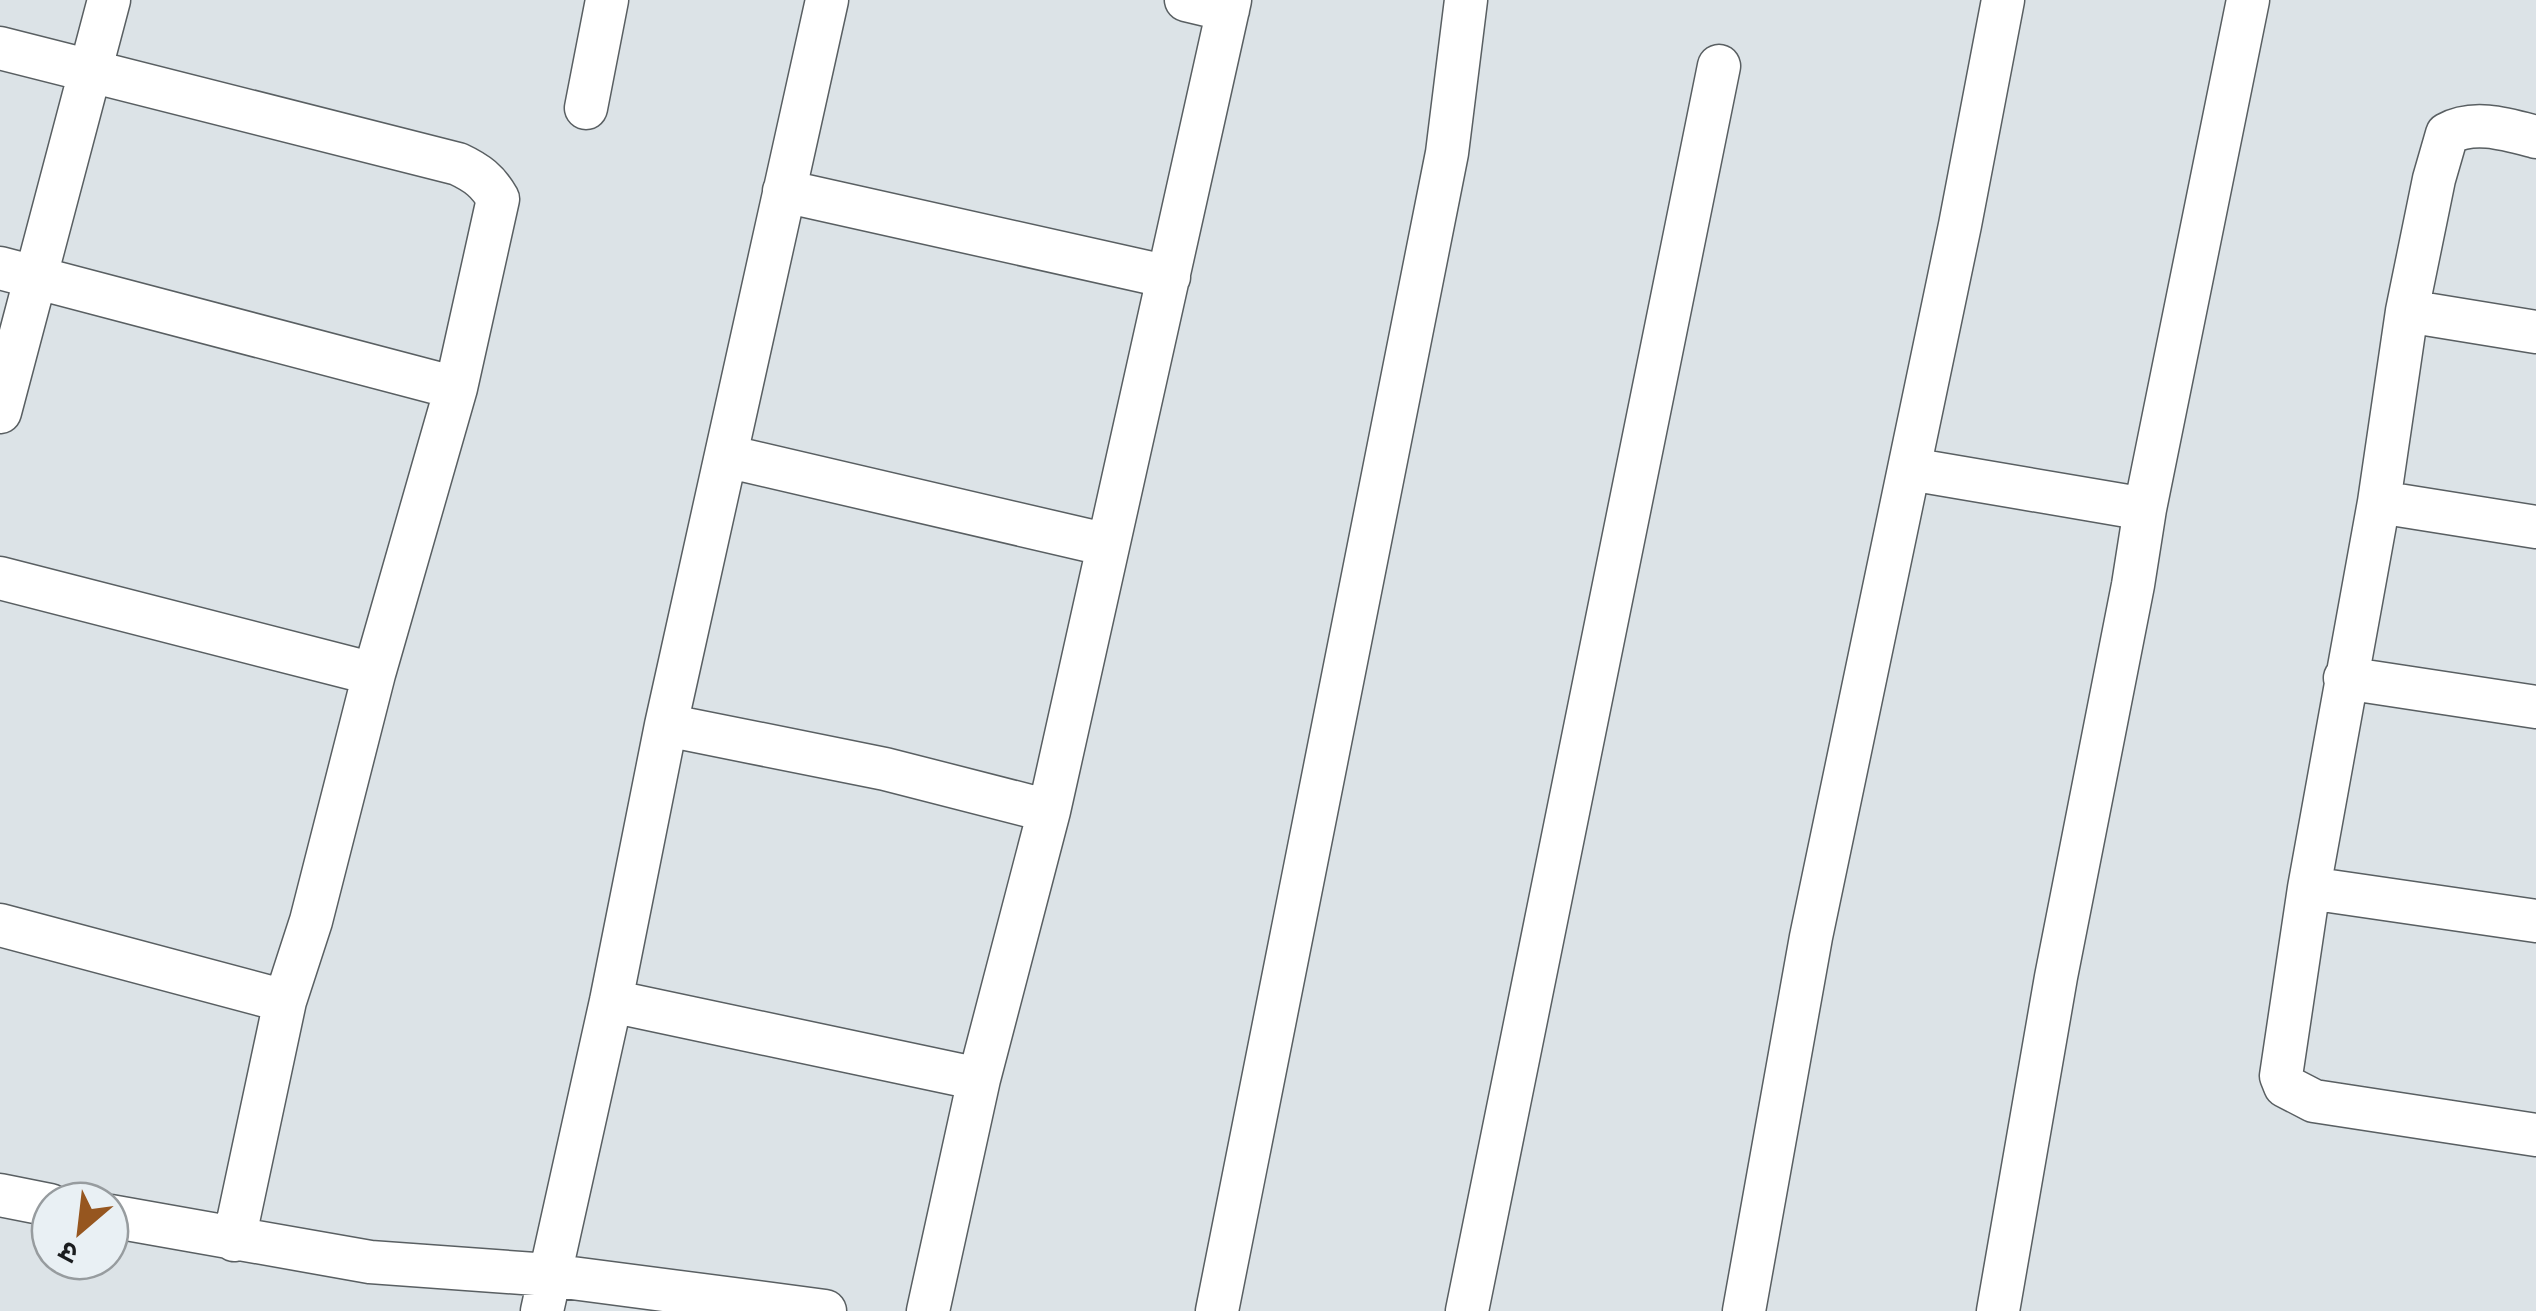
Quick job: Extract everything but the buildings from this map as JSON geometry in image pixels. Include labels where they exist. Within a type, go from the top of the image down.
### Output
[{"type":"street","points":[[0,412],[17,272],[90,72],[109,0]]},
{"type":"street","points":[[545,1293],[612,1001],[666,725],[827,0]]},
{"type":"street","points":[[928,1311],[979,1079],[1049,811],[1229,5],[1186,0]]},
{"type":"street","points":[[1217,1311],[1447,153],[1466,0]]},
{"type":"street","points":[[1744,1311],[1811,937],[2003,0]]},
{"type":"street","points":[[1998,1311],[2056,977],[2145,510],[2248,0]]},
{"type":"street","points":[[586,108],[595,2]]},
{"type":"street","points":[[0,48],[458,164],[490,184],[498,199],[496,222],[456,388],[286,1001],[234,1240]]},
{"type":"street","points":[[1467,1311],[1719,66]]},
{"type":"street","points":[[2536,136],[2482,126],[2462,126],[2446,134],[2407,311],[2379,502],[2308,888],[2282,1056],[2284,1086],[2314,1102],[2536,1135]]},
{"type":"street","points":[[784,192],[1169,278]]},
{"type":"street","points":[[17,272],[456,388]]},
{"type":"street","points":[[2407,311],[2536,332]]},
{"type":"street","points":[[726,456],[1108,545]]},
{"type":"street","points":[[1910,468],[2145,510]]},
{"type":"street","points":[[2379,502],[2536,527]]},
{"type":"street","points":[[0,578],[374,674]]},
{"type":"street","points":[[2345,678],[2536,708]]},
{"type":"street","points":[[666,725],[886,769],[1049,811]]},
{"type":"street","points":[[2308,888],[2536,922]]},
{"type":"street","points":[[0,925],[286,1001]]},
{"type":"street","points":[[612,1001],[979,1079]]},
{"type":"street","points":[[0,1195],[30,1200]]},
{"type":"street","points":[[130,1220],[545,1293],[824,1311]]}]
